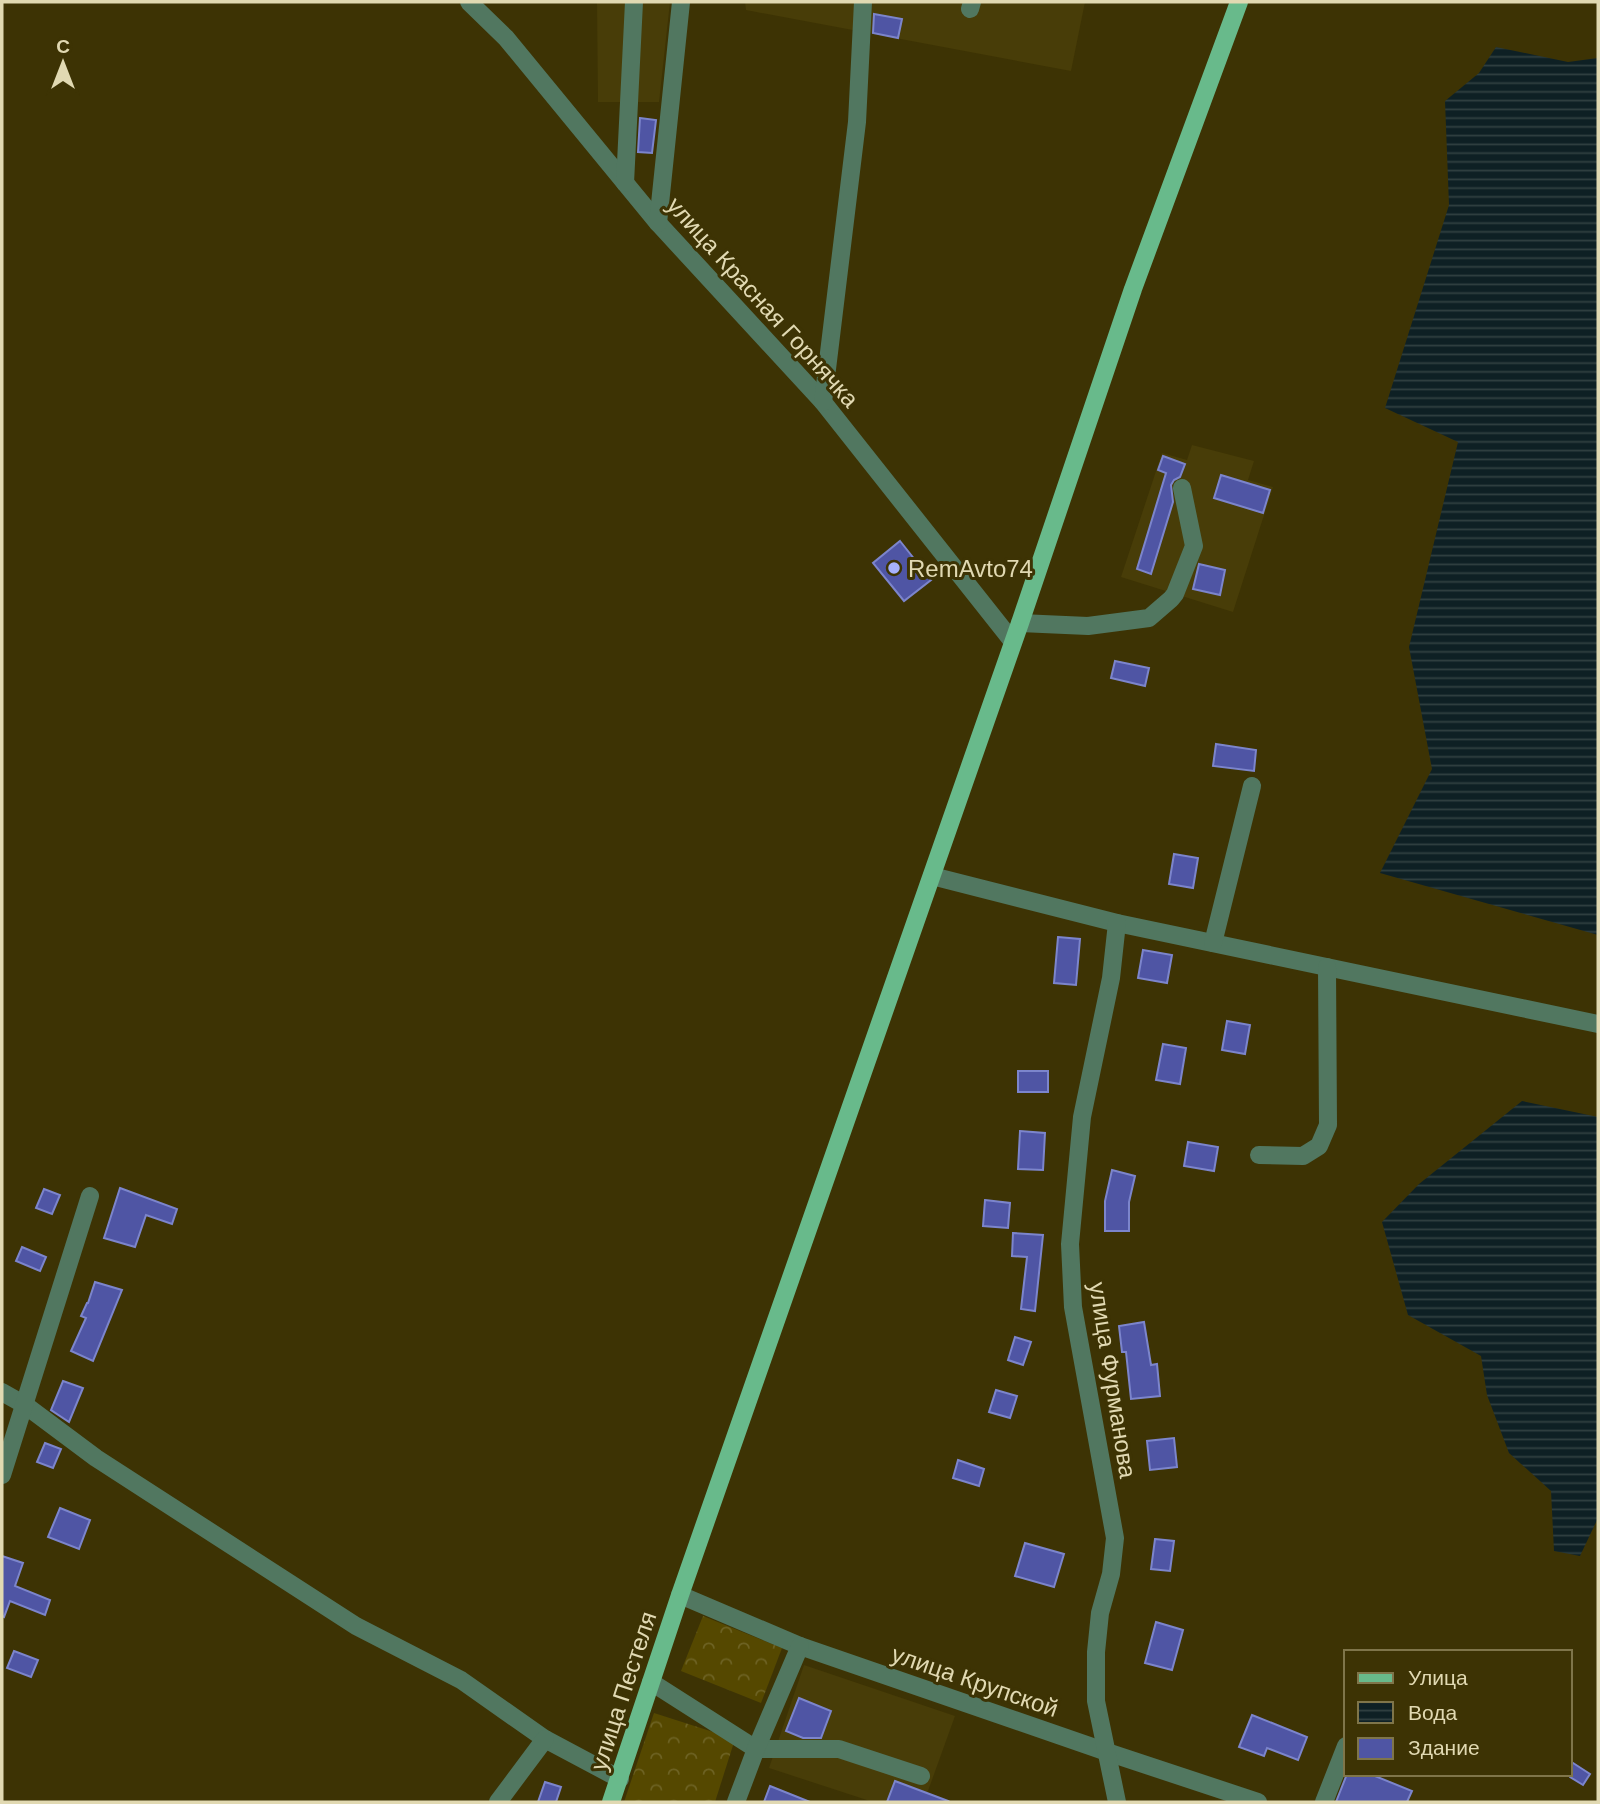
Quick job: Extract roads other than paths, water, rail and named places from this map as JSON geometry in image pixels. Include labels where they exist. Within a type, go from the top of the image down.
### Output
[{"type":"main road","name":"улица Пестеля","points":[[611,1802],[680,1595],[1020,623],[1133,289],[1239,2]]},
{"type":"street","name":"улица Красная Горнячка","points":[[469,2],[506,38],[658,223],[822,402],[1013,642]]},
{"type":"street","points":[[625,183],[634,2]]},
{"type":"street","points":[[658,223],[681,2]]},
{"type":"street","points":[[822,402],[857,122],[863,2]]},
{"type":"street","points":[[1020,623],[1088,626],[1149,618],[1171,600],[1194,546],[1182,488]]},
{"type":"street","points":[[1213,943],[1252,786]]},
{"type":"street","points":[[932,876],[1117,923],[1598,1024]]},
{"type":"street","name":"улица Фурманова","points":[[1117,923],[1111,978],[1082,1117],[1070,1244],[1073,1307],[1115,1538],[1111,1574],[1100,1612],[1096,1652],[1096,1701],[1117,1802]]},
{"type":"street","points":[[1259,1155],[1303,1156],[1319,1146],[1328,1125],[1327,967]]},
{"type":"street","points":[[2,1475],[90,1196]]},
{"type":"street","points":[[2,1392],[25,1405],[96,1458],[356,1626],[461,1679],[545,1739],[620,1779]]},
{"type":"street","name":"улица Крупской","points":[[680,1595],[800,1646],[1258,1802]]},
{"type":"street","points":[[736,1802],[800,1646]]},
{"type":"street","points":[[651,1682],[756,1749],[839,1749],[921,1776]]},
{"type":"street","points":[[498,1802],[545,1739]]},
{"type":"street","points":[[1324,1802],[1344,1751]]},
{"type":"water","points":[[1496,47],[1568,62],[1598,58],[1598,935],[1380,873],[1432,769],[1409,647],[1458,442],[1385,408],[1449,205],[1445,101],[1479,73]]},
{"type":"water","points":[[1522,1101],[1598,1117],[1598,1518],[1580,1556],[1554,1551],[1551,1491],[1509,1453],[1487,1395],[1481,1356],[1408,1315],[1382,1222],[1419,1184]]},
{"type":"place","name":"RemAvto74","points":[[894,568]]}]
